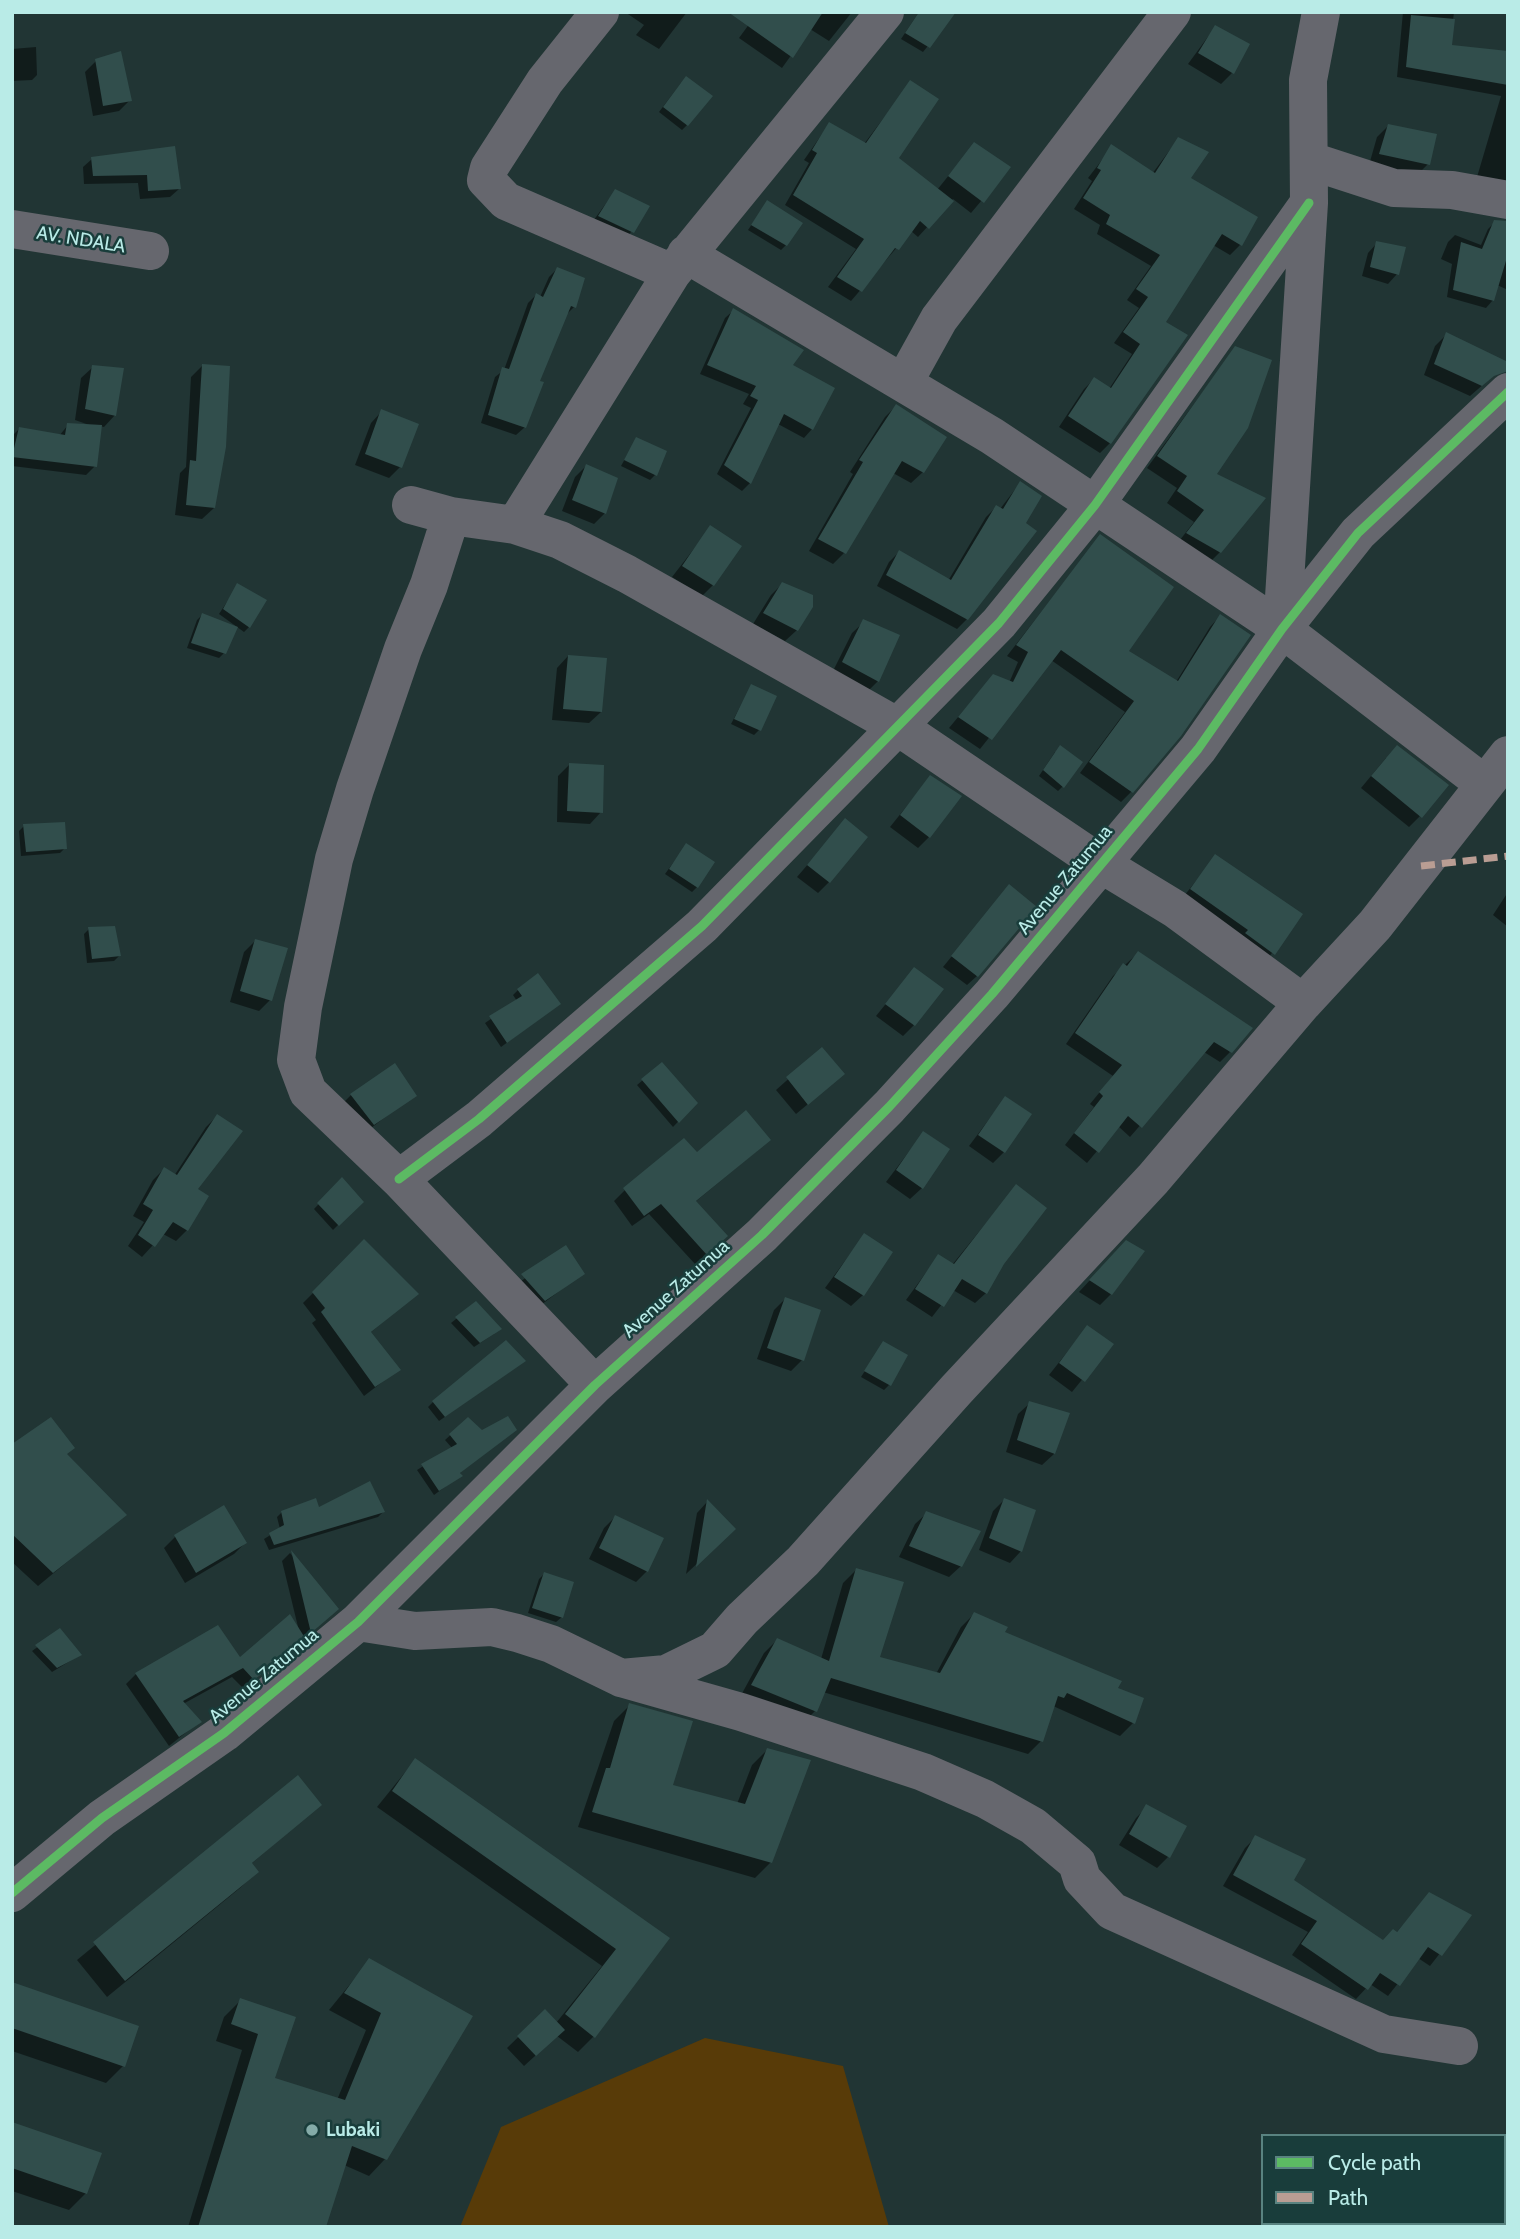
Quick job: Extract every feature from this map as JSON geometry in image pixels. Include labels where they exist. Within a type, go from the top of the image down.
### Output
[{"type":"street","points":[[600,12],[545,81],[489,168],[486,180],[506,201],[679,263],[904,382],[1282,629],[1483,783]]},
{"type":"street","points":[[515,526],[679,263],[885,12]]},
{"type":"street","points":[[904,382],[939,319],[1172,12]]},
{"type":"street","points":[[1282,629],[1311,161],[1307,122],[1308,80],[1321,12]]},
{"type":"street","points":[[1311,161],[1395,188],[1452,190],[1508,200]]},
{"type":"street","points":[[399,1179],[499,1102],[702,926],[900,728],[999,623],[1095,505],[1309,203]]},
{"type":"street","name":"AV. NDALA","points":[[12,229],[150,251]]},
{"type":"street","name":"Avenue Zatumua","points":[[12,1893],[102,1818],[224,1733],[358,1622],[595,1385],[762,1235],[889,1107],[992,994],[1198,748],[1282,629],[1358,533],[1508,392]]},
{"type":"street","points":[[411,505],[451,516],[515,526],[560,540],[627,574],[900,728],[1101,864],[1175,909],[1303,1003]]},
{"type":"street","points":[[451,516],[429,585],[355,789],[334,859],[303,1007],[296,1060],[308,1092],[399,1179],[595,1385]]},
{"type":"street","points":[[621,1678],[666,1674],[691,1665],[715,1650],[742,1619],[803,1561],[957,1389],[1153,1179],[1303,1003],[1375,925],[1483,783],[1508,755]]},
{"type":"street","points":[[358,1622],[415,1630],[492,1627],[551,1644],[621,1678],[741,1712],[923,1772],[985,1799],[1033,1826],[1077,1863],[1082,1879],[1112,1911],[1384,2034],[1459,2046]]},
{"type":"shaded area","points":[[705,2038],[843,2066],[889,2227],[460,2227],[501,2127]]},
{"type":"building","points":[[728,12],[823,12],[793,58]]},
{"type":"building","points":[[919,12],[956,12],[930,48],[905,33]]},
{"type":"building","points":[[1411,15],[1455,19],[1452,45],[1508,51],[1508,85],[1406,67]]},
{"type":"building","points":[[1215,25],[1250,44],[1234,74],[1198,53]]},
{"type":"building","points":[[121,51],[132,101],[103,106],[95,59]]},
{"type":"building","points":[[686,76],[713,96],[688,126],[663,107]]},
{"type":"building","points":[[910,80],[939,99],[899,158],[954,201],[929,229],[920,221],[899,250],[895,248],[862,292],[837,277],[864,239],[793,195],[817,153],[812,150],[829,122],[866,143]]},
{"type":"building","points":[[1388,124],[1437,134],[1430,165],[1379,154]]},
{"type":"building","points":[[1178,137],[1209,152],[1191,178],[1258,217],[1242,246],[1222,234],[1166,322],[1188,335],[1111,444],[1068,416],[1094,377],[1111,388],[1140,344],[1123,332],[1148,297],[1136,289],[1160,255],[1106,224],[1110,215],[1083,198],[1101,170],[1097,168],[1111,144],[1155,173]]},
{"type":"building","points":[[974,142],[1011,167],[984,203],[948,176]]},
{"type":"building","points":[[175,146],[181,189],[148,191],[147,175],[93,176],[91,157]]},
{"type":"building","points":[[615,189],[650,206],[634,233],[598,216]]},
{"type":"building","points":[[767,200],[803,223],[787,246],[751,225]]},
{"type":"building","points":[[1494,220],[1508,221],[1508,254],[1494,301],[1453,290],[1461,242],[1482,249]]},
{"type":"building","points":[[1376,241],[1406,247],[1399,275],[1370,267]]},
{"type":"building","points":[[557,267],[585,278],[576,308],[571,306],[540,381],[544,382],[526,428],[488,415],[502,367],[509,369],[536,293],[543,297]]},
{"type":"building","points":[[733,308],[804,350],[793,365],[835,388],[813,430],[784,414],[751,484],[724,465],[758,400],[750,396],[756,386],[707,365]]},
{"type":"building","points":[[1446,332],[1508,362],[1508,371],[1494,376],[1482,386],[1434,364]]},
{"type":"building","points":[[1235,346],[1272,360],[1248,428],[1217,474],[1266,498],[1221,553],[1186,533],[1204,510],[1177,491],[1187,476],[1157,456]]},
{"type":"building","points":[[202,364],[230,366],[226,447],[215,508],[186,505],[190,460],[196,461]]},
{"type":"building","points":[[92,365],[124,368],[116,416],[85,409]]},
{"type":"building","points":[[896,404],[947,437],[924,473],[902,461],[846,554],[818,539],[863,462],[859,460]]},
{"type":"building","points":[[381,409],[419,424],[402,468],[365,454]]},
{"type":"building","points":[[67,423],[102,425],[97,467],[12,457],[19,427],[65,435]]},
{"type":"building","points":[[636,437],[667,451],[657,476],[624,460]]},
{"type":"building","points":[[586,464],[618,478],[606,514],[572,500]]},
{"type":"building","points":[[1020,481],[1042,496],[1026,523],[1037,531],[968,620],[886,575],[899,550],[951,580],[996,505],[1003,509]]},
{"type":"building","points":[[710,525],[742,546],[714,586],[682,566]]},
{"type":"building","points":[[1100,534],[1174,587],[1129,651],[1178,681],[1220,614],[1251,635],[1181,736],[1133,793],[1089,762],[1134,701],[1061,650],[992,740],[958,717],[993,674],[1013,682],[1028,652],[1016,645]]},
{"type":"building","points":[[782,582],[813,595],[813,607],[798,631],[763,613]]},
{"type":"building","points":[[237,583],[267,600],[250,628],[223,609]]},
{"type":"building","points":[[202,613],[238,627],[226,654],[191,643]]},
{"type":"building","points":[[863,619],[900,635],[879,682],[842,662]]},
{"type":"building","points":[[568,655],[607,658],[602,712],[563,709]]},
{"type":"building","points":[[751,684],[777,696],[761,731],[734,719]]},
{"type":"building","points":[[1060,745],[1083,762],[1064,788],[1043,770]]},
{"type":"building","points":[[1397,745],[1449,785],[1422,818],[1371,776]]},
{"type":"building","points":[[569,763],[604,765],[603,813],[567,811]]},
{"type":"building","points":[[930,775],[962,796],[930,838],[900,815]]},
{"type":"building","points":[[845,818],[868,837],[830,883],[807,865]]},
{"type":"building","points":[[65,822],[67,849],[26,852],[23,824]]},
{"type":"building","points":[[686,843],[715,862],[698,888],[669,869]]},
{"type":"building","points":[[1215,854],[1303,914],[1275,955],[1245,933],[1248,930],[1190,889]]},
{"type":"building","points":[[1009,884],[1037,907],[978,977],[951,956]]},
{"type":"building","points":[[115,926],[121,956],[92,959],[88,927]]},
{"type":"building","points":[[255,939],[288,948],[272,1001],[240,991]]},
{"type":"building","points":[[1138,951],[1253,1028],[1232,1053],[1214,1042],[1142,1128],[1128,1116],[1099,1153],[1074,1133],[1103,1096],[1099,1092],[1122,1065],[1075,1033],[1123,963],[1127,966]]},
{"type":"building","points":[[914,967],[944,989],[915,1026],[885,1004]]},
{"type":"building","points":[[538,973],[561,1004],[507,1043],[489,1016],[522,996],[517,989]]},
{"type":"building","points":[[822,1047],[845,1074],[808,1105],[786,1077]]},
{"type":"building","points":[[662,1062],[698,1103],[679,1123],[641,1079]]},
{"type":"building","points":[[395,1063],[417,1096],[374,1125],[350,1094]]},
{"type":"building","points":[[1005,1096],[1032,1114],[1005,1153],[978,1135]]},
{"type":"building","points":[[746,1110],[771,1140],[696,1201],[728,1236],[707,1255],[661,1204],[644,1216],[623,1188],[684,1138],[697,1152]]},
{"type":"building","points":[[217,1114],[243,1131],[198,1189],[209,1196],[188,1231],[173,1222],[155,1247],[138,1235],[153,1210],[143,1204],[164,1167],[177,1175]]},
{"type":"building","points":[[923,1131],[950,1149],[923,1189],[896,1170]]},
{"type":"building","points":[[342,1177],[364,1202],[339,1226],[317,1203]]},
{"type":"building","points":[[1016,1184],[1047,1208],[1004,1264],[987,1294],[962,1279],[944,1307],[915,1289],[938,1254],[954,1264]]},
{"type":"building","points":[[864,1233],[893,1252],[864,1296],[834,1277]]},
{"type":"building","points":[[364,1239],[419,1294],[371,1332],[401,1370],[375,1387],[321,1312],[325,1308],[312,1292]]},
{"type":"building","points":[[1126,1240],[1145,1251],[1112,1295],[1089,1280]]},
{"type":"building","points":[[566,1245],[585,1274],[545,1301],[521,1274]]},
{"type":"building","points":[[785,1297],[821,1310],[804,1361],[767,1348]]},
{"type":"building","points":[[476,1301],[502,1329],[480,1343],[455,1317]]},
{"type":"building","points":[[1087,1325],[1114,1344],[1085,1382],[1059,1363]]},
{"type":"building","points":[[506,1340],[526,1361],[445,1417],[432,1401]]},
{"type":"building","points":[[883,1341],[908,1355],[891,1386],[864,1371]]},
{"type":"building","points":[[1029,1401],[1070,1413],[1055,1454],[1017,1440]]},
{"type":"building","points":[[508,1416],[517,1430],[460,1473],[463,1476],[439,1491],[421,1464],[457,1444],[449,1434],[468,1417],[482,1430]]},
{"type":"building","points":[[51,1417],[75,1448],[67,1454],[127,1515],[53,1573],[12,1534],[12,1444]]},
{"type":"building","points":[[370,1481],[385,1512],[274,1545],[269,1533],[284,1525],[281,1511],[316,1498],[319,1507]]},
{"type":"building","points":[[1004,1498],[1036,1510],[1022,1552],[989,1538]]},
{"type":"building","points":[[707,1499],[736,1529],[696,1567]]},
{"type":"building","points":[[224,1505],[247,1543],[196,1573],[174,1535]]},
{"type":"building","points":[[926,1511],[981,1531],[962,1567],[909,1546]]},
{"type":"building","points":[[615,1515],[664,1538],[648,1572],[599,1548]]},
{"type":"building","points":[[291,1550],[339,1609],[311,1633]]},
{"type":"building","points":[[856,1568],[904,1582],[880,1657],[940,1673],[974,1612],[1008,1627],[1005,1632],[1122,1681],[1118,1688],[1144,1698],[1135,1724],[1067,1693],[1064,1698],[1058,1696],[1043,1742],[831,1678],[817,1712],[751,1685],[777,1638],[829,1661]]},
{"type":"building","points":[[544,1572],[574,1582],[563,1618],[532,1608]]},
{"type":"building","points":[[290,1614],[305,1638],[254,1680],[243,1668],[183,1701],[202,1722],[179,1737],[135,1673],[218,1625],[240,1657]]},
{"type":"building","points":[[60,1628],[82,1655],[57,1668],[35,1645]]},
{"type":"building","points":[[629,1703],[693,1721],[673,1785],[745,1804],[767,1748],[811,1760],[772,1863],[592,1812],[606,1768],[610,1768]]},
{"type":"building","points":[[415,1758],[670,1938],[595,2038],[565,2014],[616,1949],[392,1791]]},
{"type":"building","points":[[298,1775],[322,1805],[252,1863],[259,1872],[125,1981],[93,1942]]},
{"type":"building","points":[[1146,1804],[1187,1826],[1170,1858],[1129,1834]]},
{"type":"building","points":[[1255,1835],[1306,1859],[1294,1880],[1383,1940],[1393,1929],[1397,1932],[1429,1892],[1472,1915],[1442,1956],[1428,1947],[1400,1986],[1380,1973],[1368,1990],[1301,1944],[1317,1921],[1233,1875]]},
{"type":"building","points":[[369,1958],[473,2016],[387,2160],[352,2146],[326,2227],[198,2227],[258,2034],[231,2024],[240,1998],[296,2017],[275,2078],[345,2100],[381,2013],[344,1993]]},
{"type":"building","points":[[12,1982],[139,2026],[125,2067],[12,2028]]},
{"type":"building","points":[[545,2009],[565,2030],[536,2056],[517,2036]]},
{"type":"building","points":[[12,2122],[102,2153],[87,2194],[12,2168]]},
{"type":"marked path","points":[[1421,866],[1508,856]]},
{"type":"cycle path","points":[[399,1179],[479,1119],[702,926],[999,623],[1095,505],[1309,203]]},
{"type":"cycle path","points":[[12,1893],[102,1818],[224,1733],[358,1622],[595,1385],[762,1235],[889,1107],[992,994],[1198,749],[1282,629],[1358,533],[1508,392]]},
{"type":"place","name":"Lubaki","points":[[312,2130]]}]
